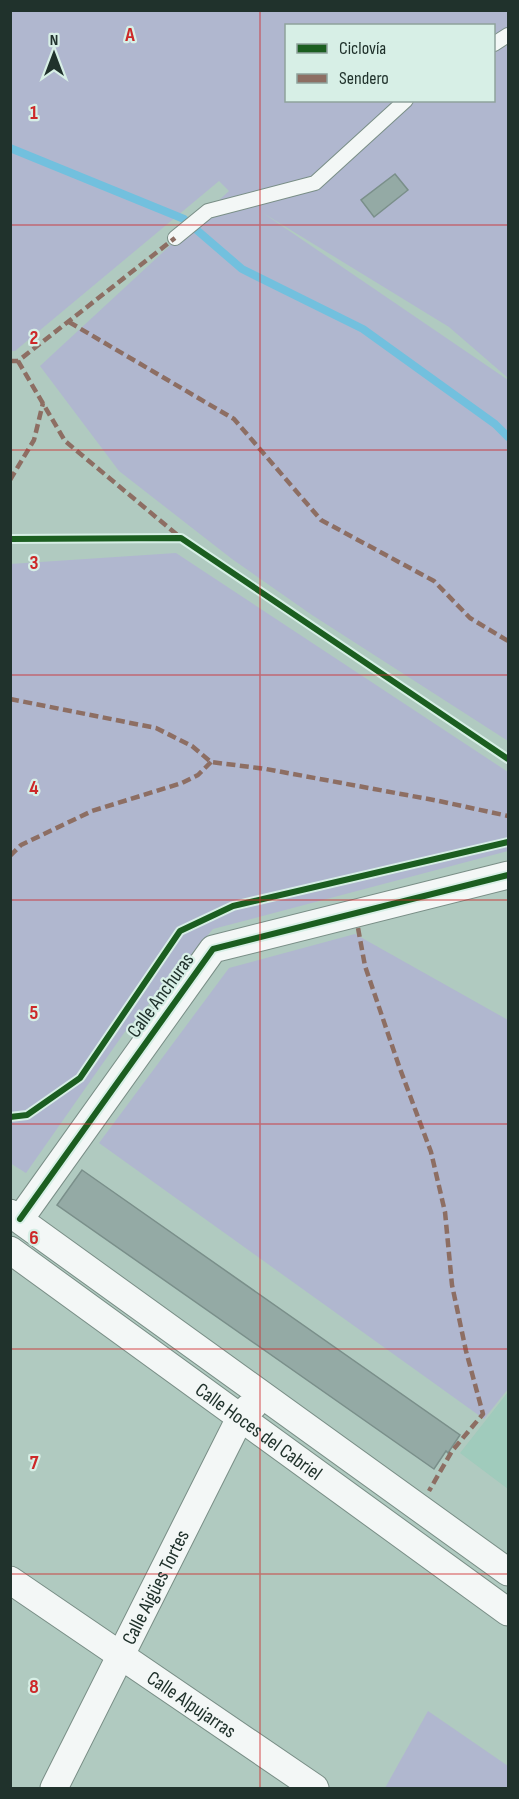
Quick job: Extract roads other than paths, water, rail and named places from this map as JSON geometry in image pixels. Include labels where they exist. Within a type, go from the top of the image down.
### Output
[{"type":"street","name":"Calle Anchuras","points":[[15,1216],[213,949],[508,875]]},
{"type":"street","name":"Calle Hoces del Cabriel","points":[[15,1216],[508,1572]]},
{"type":"street","name":"Calle Hoces del Cabriel","points":[[10,1250],[508,1612]]},
{"type":"street","points":[[240,1418],[248,1408],[258,1403],[272,1402]]},
{"type":"street","name":"Calle Aigües Tortes","points":[[54,1788],[240,1418]]},
{"type":"street","name":"Calle Alpujarras","points":[[10,1580],[315,1788]]},
{"type":"lane","points":[[495,43],[508,35]]},
{"type":"lane","points":[[175,238],[208,211],[315,183],[404,102]]},
{"type":"waterway","points":[[10,148],[184,219],[242,269],[363,329],[495,424],[508,437]]}]
